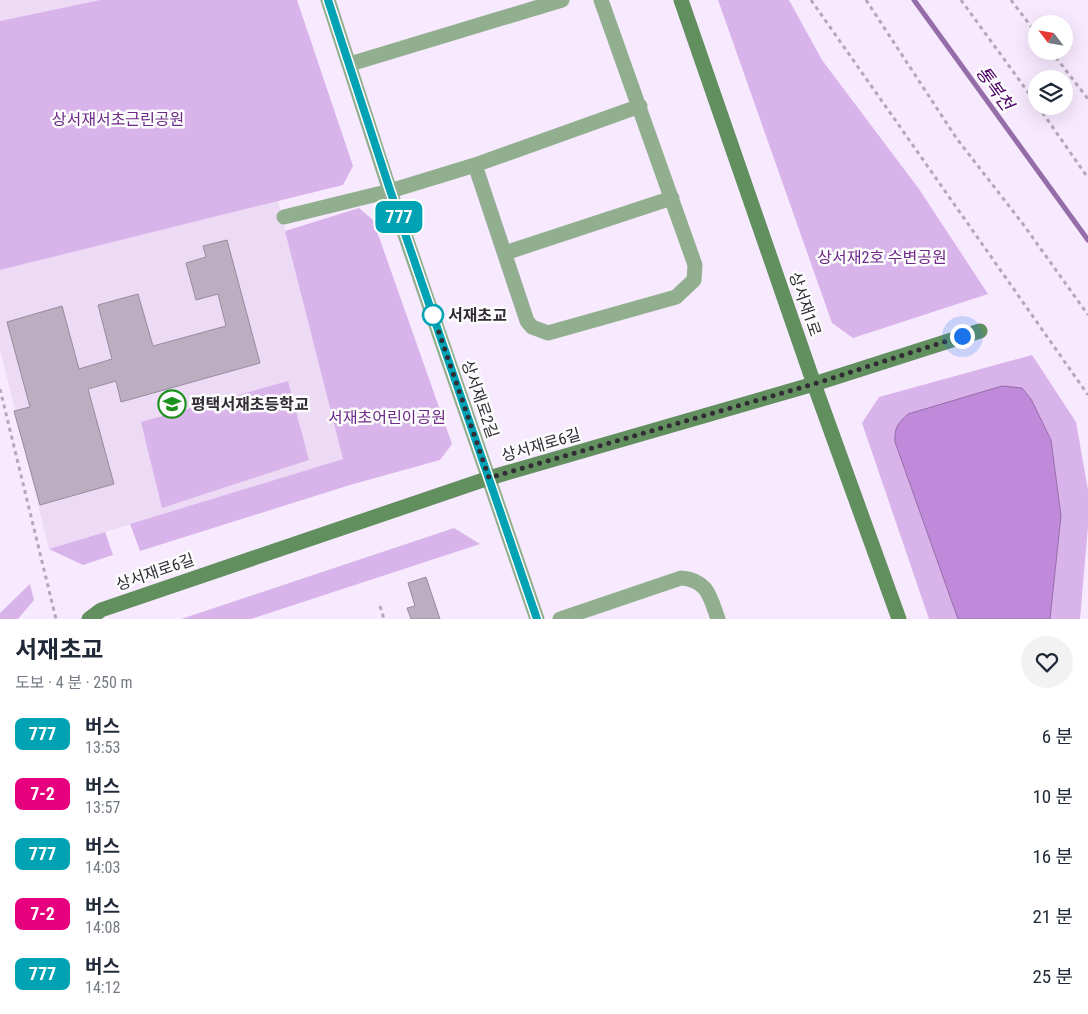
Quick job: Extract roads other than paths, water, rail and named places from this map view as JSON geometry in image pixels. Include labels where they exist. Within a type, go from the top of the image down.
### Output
[{"type":"street","name":"상서재로2길","points":[[328,0],[390,190],[537,619]]},
{"type":"street","points":[[350,64],[562,0]]},
{"type":"street","points":[[474,165],[527,321],[532,327],[541,332],[548,333],[676,297],[687,289],[694,280],[695,265],[601,0]]},
{"type":"street","name":"상서재1로","points":[[681,0],[814,384],[899,619]]},
{"type":"street","points":[[284,217],[390,190],[474,165],[640,106]]},
{"type":"street","points":[[505,253],[672,198]]},
{"type":"street","name":"상서재로6길","points":[[89,619],[100,610],[489,478],[814,384],[980,330]]},
{"type":"street","points":[[560,619],[681,578],[694,579],[708,590],[718,619]]},
{"type":"waterway","name":"통복천","points":[[914,0],[1088,240]]},
{"type":"place","name":"서재초교","points":[[433,315]]},
{"type":"place","name":"평택서재초등학교","points":[[172,404]]},
{"type":"park label","name":"상서재서초근린공원","points":[[118,119]]},
{"type":"park label","name":"상서재2호 수변공원","points":[[882,257]]},
{"type":"park label","name":"서재초어린이공원","points":[[387,417]]}]
